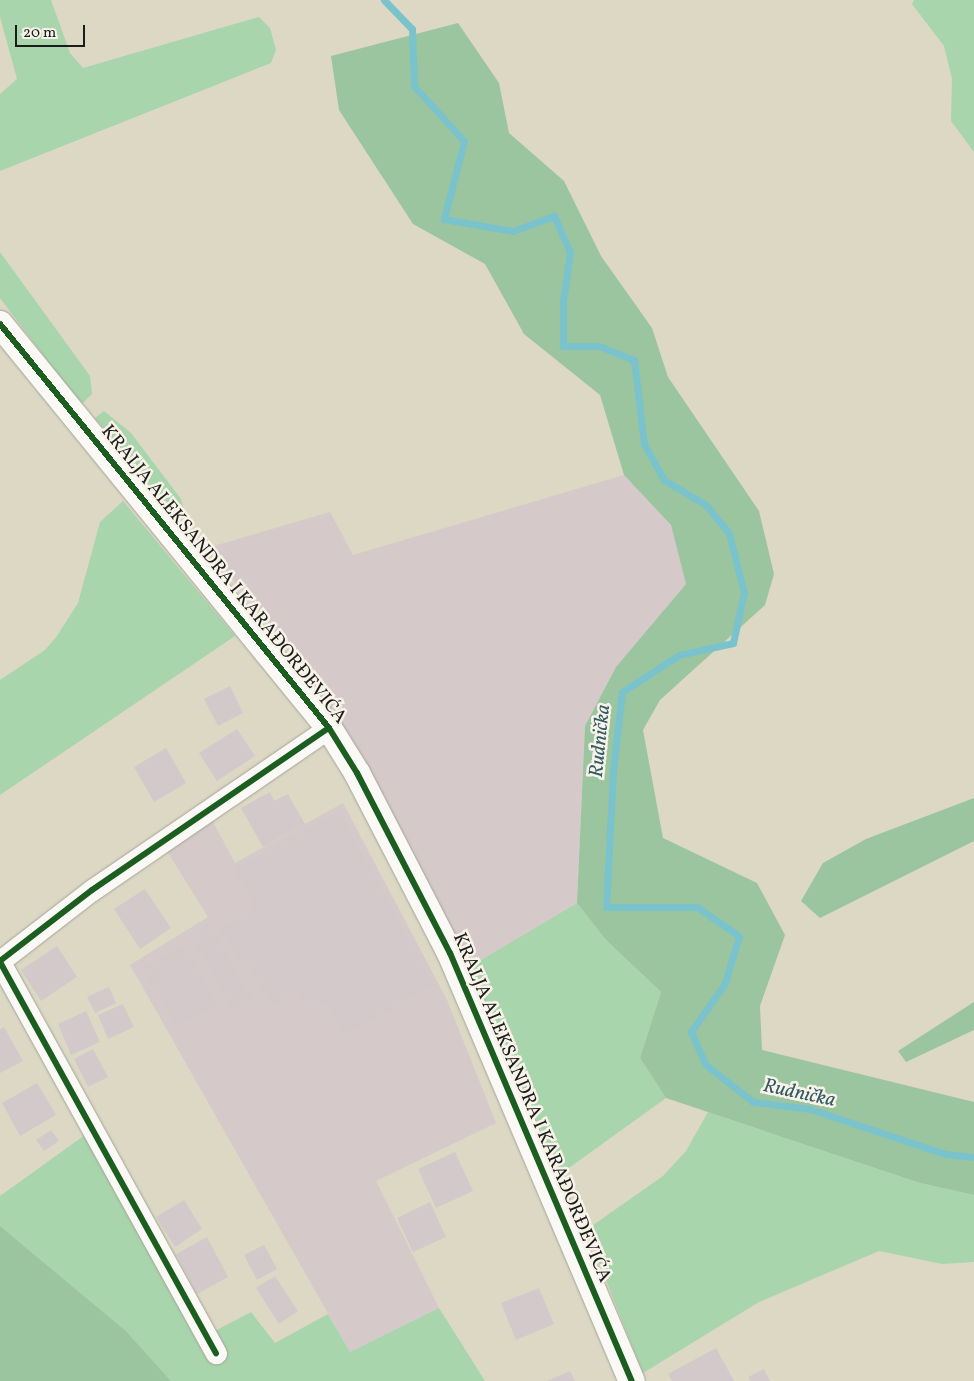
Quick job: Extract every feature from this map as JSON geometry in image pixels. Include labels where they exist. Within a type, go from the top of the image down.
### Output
[{"type":"street","name":"KRALJA ALEKSANDRA I KARAĐORĐEVIĆA","points":[[0,324],[329,728],[357,773],[450,952],[632,1381]]},
{"type":"street","points":[[216,1353],[0,961],[92,890],[329,728]]},
{"type":"shaded area","points":[[624,475],[671,525],[686,584],[616,667],[585,726],[577,903],[466,969],[350,744],[291,649],[207,548],[330,512],[353,555]]},
{"type":"shaded area","points":[[343,803],[447,1000],[496,1123],[376,1181],[439,1308],[350,1352],[130,965],[208,917],[167,851],[212,820],[235,863]]},
{"type":"green space","points":[[0,0],[51,0],[70,53],[83,68],[259,17],[270,28],[276,50],[271,63],[0,171],[0,94],[17,79],[0,17]]},
{"type":"green space","points":[[914,0],[974,0],[974,152],[951,121],[952,79],[944,46],[912,4]]},
{"type":"green space","points":[[458,23],[499,83],[509,133],[564,181],[601,256],[652,328],[668,377],[759,511],[774,574],[765,605],[660,700],[643,730],[663,838],[757,883],[785,935],[760,1006],[762,1050],[974,1102],[974,1195],[920,1183],[666,1098],[640,1058],[661,992],[606,940],[577,903],[585,726],[616,667],[686,584],[671,525],[624,475],[600,395],[524,334],[485,264],[413,224],[339,110],[331,56]]},
{"type":"green space","points":[[0,252],[90,376],[92,394],[81,405],[0,298]]},
{"type":"green space","points":[[104,411],[131,433],[181,499],[183,507],[177,516],[95,418]]},
{"type":"green space","points":[[123,501],[235,636],[0,795],[0,680],[45,650],[57,636],[78,603],[100,522]]},
{"type":"green space","points":[[974,798],[974,841],[820,918],[801,901],[823,863],[866,839]]},
{"type":"green space","points":[[577,903],[606,940],[661,992],[640,1058],[666,1098],[562,1173],[466,969]]},
{"type":"green space","points":[[974,1002],[974,1030],[906,1062],[898,1051]]},
{"type":"green space","points":[[708,1112],[920,1183],[974,1195],[974,1262],[942,1264],[879,1251],[759,1302],[643,1373],[586,1230],[663,1176],[686,1151]]},
{"type":"green space","points":[[85,1135],[215,1363],[227,1356],[213,1332],[251,1312],[275,1343],[328,1314],[350,1352],[439,1308],[485,1381],[171,1381],[126,1331],[0,1226],[0,1196]]},
{"type":"green space","points":[[0,1226],[126,1331],[171,1381],[0,1381]]},
{"type":"building","points":[[230,686],[243,713],[218,726],[204,699]]},
{"type":"building","points":[[237,729],[255,756],[217,781],[199,753]]},
{"type":"building","points":[[166,748],[186,783],[154,802],[134,767]]},
{"type":"building","points":[[270,792],[274,801],[288,794],[305,824],[263,847],[241,808]]},
{"type":"building","points":[[339,812],[434,985],[343,1035],[325,1002],[309,1011],[298,990],[271,1005],[249,964],[242,968],[220,928],[256,908],[234,869]]},
{"type":"building","points":[[145,889],[171,928],[140,949],[114,909]]},
{"type":"building","points":[[209,923],[253,1001],[234,1011],[190,934]]},
{"type":"building","points":[[57,946],[77,977],[41,1001],[21,970]]},
{"type":"building","points":[[184,946],[218,1004],[177,1027],[143,969]]},
{"type":"building","points":[[109,987],[116,1003],[95,1013],[87,997]]},
{"type":"building","points":[[123,1004],[134,1027],[108,1039],[98,1015]]},
{"type":"building","points":[[86,1011],[100,1042],[71,1055],[58,1024]]},
{"type":"building","points":[[4,1027],[23,1061],[0,1073],[0,1029]]},
{"type":"building","points":[[93,1049],[108,1077],[88,1087],[74,1059]]},
{"type":"building","points":[[37,1083],[56,1115],[20,1136],[2,1103]]},
{"type":"building","points":[[51,1130],[59,1141],[44,1151],[36,1140]]},
{"type":"building","points":[[455,1152],[473,1191],[436,1208],[418,1169]]},
{"type":"building","points":[[184,1200],[202,1229],[175,1247],[156,1217]]},
{"type":"building","points":[[430,1202],[446,1237],[413,1252],[397,1218]]},
{"type":"building","points":[[207,1237],[228,1277],[197,1294],[176,1254]]},
{"type":"building","points":[[264,1245],[277,1269],[257,1280],[244,1255]]},
{"type":"building","points":[[275,1276],[298,1311],[279,1324],[256,1288]]},
{"type":"building","points":[[539,1288],[554,1324],[516,1340],[501,1303]]},
{"type":"building","points":[[716,1348],[734,1381],[672,1381],[668,1374]]},
{"type":"building","points":[[764,1369],[770,1381],[751,1381],[748,1377]]},
{"type":"building","points":[[570,1371],[575,1381],[547,1381]]},
{"type":"waterway","name":"Rudnička","points":[[384,0],[412,29],[414,86],[464,141],[444,219],[513,231],[554,216],[570,252],[563,301],[563,346],[599,346],[634,360],[644,444],[664,480],[706,505],[729,533],[744,593],[733,643],[679,655],[622,692],[613,771],[606,907],[697,907],[739,936],[725,983],[691,1032],[706,1065],[753,1102],[810,1109],[945,1154],[974,1157]]},
{"type":"cycle path","points":[[0,324],[329,728],[357,773],[450,953],[632,1381]]},
{"type":"cycle path","points":[[0,961],[92,890],[329,728]]},
{"type":"cycle path","points":[[0,962],[216,1353]]}]
